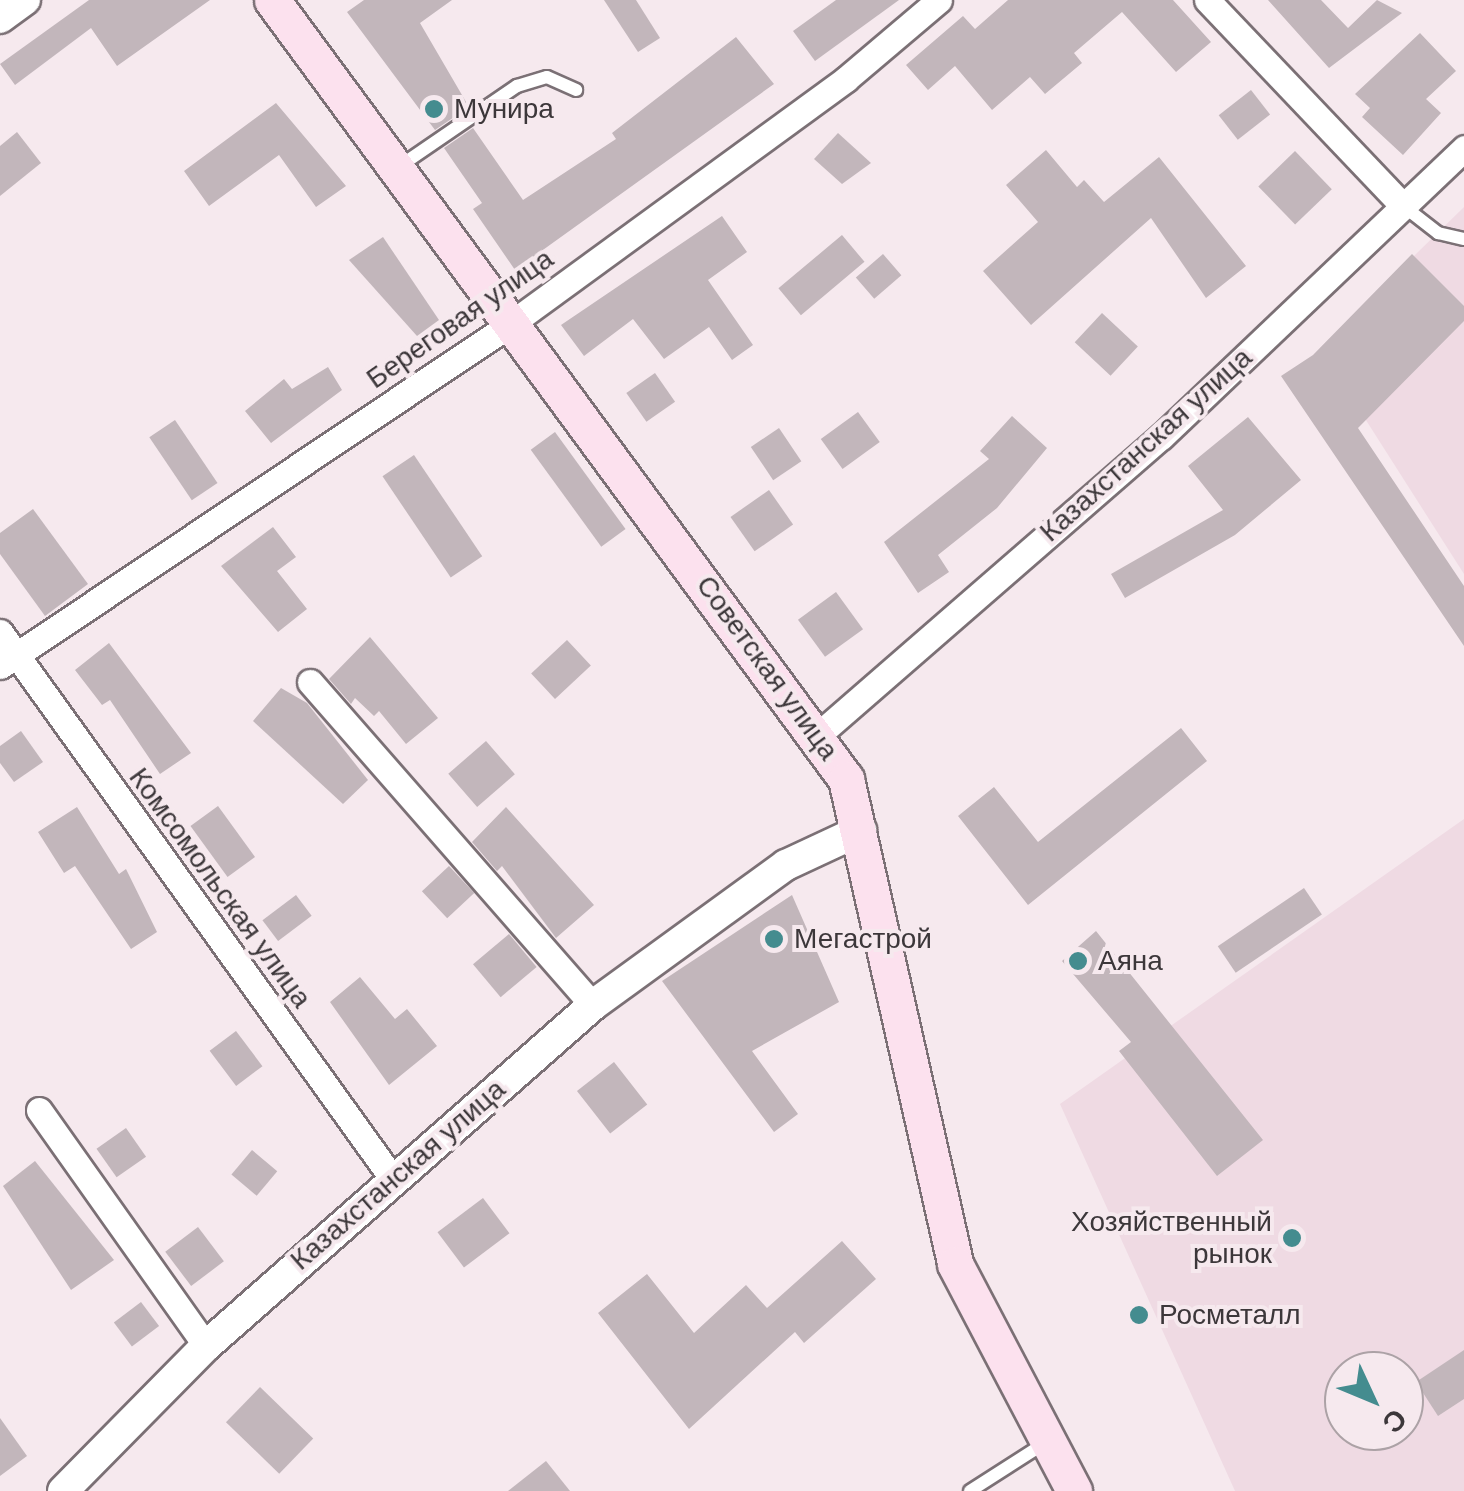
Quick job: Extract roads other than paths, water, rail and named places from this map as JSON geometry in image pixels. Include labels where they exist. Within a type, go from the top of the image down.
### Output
[{"type":"main road","name":"Советская улица","points":[[272,0],[509,325],[819,734],[846,779],[861,830],[915,1111],[955,1264],[1045,1443],[1074,1491]]},
{"type":"street","points":[[0,18],[26,0]]},
{"type":"street","name":"Береговая улица","points":[[8,660],[509,325],[846,79],[939,0]]},
{"type":"street","points":[[1207,0],[1401,204]]},
{"type":"street","name":"Казахстанская улица","points":[[819,734],[1160,437],[1464,148]]},
{"type":"street","name":"Комсомольская улица","points":[[0,632],[8,660],[392,1178]]},
{"type":"street","points":[[310,682],[592,1005]]},
{"type":"street","name":"Казахстанская улица","points":[[63,1491],[206,1346],[592,1005],[786,865],[861,830]]},
{"type":"street","points":[[39,1110],[206,1346]]},
{"type":"lane","points":[[398,168],[518,86],[547,76],[576,90]]},
{"type":"lane","points":[[1401,204],[1438,232],[1464,239]]},
{"type":"lane","points":[[970,1491],[1045,1443]]},
{"type":"place","name":"Мунира","points":[[434,109]]},
{"type":"place","name":"Мегастрой","points":[[774,939]]},
{"type":"place","name":"Аяна","points":[[1078,961]]},
{"type":"place","name":"Хозяйственный рынок","points":[[1292,1238]]},
{"type":"place","name":"Росметалл","points":[[1139,1315]]}]
